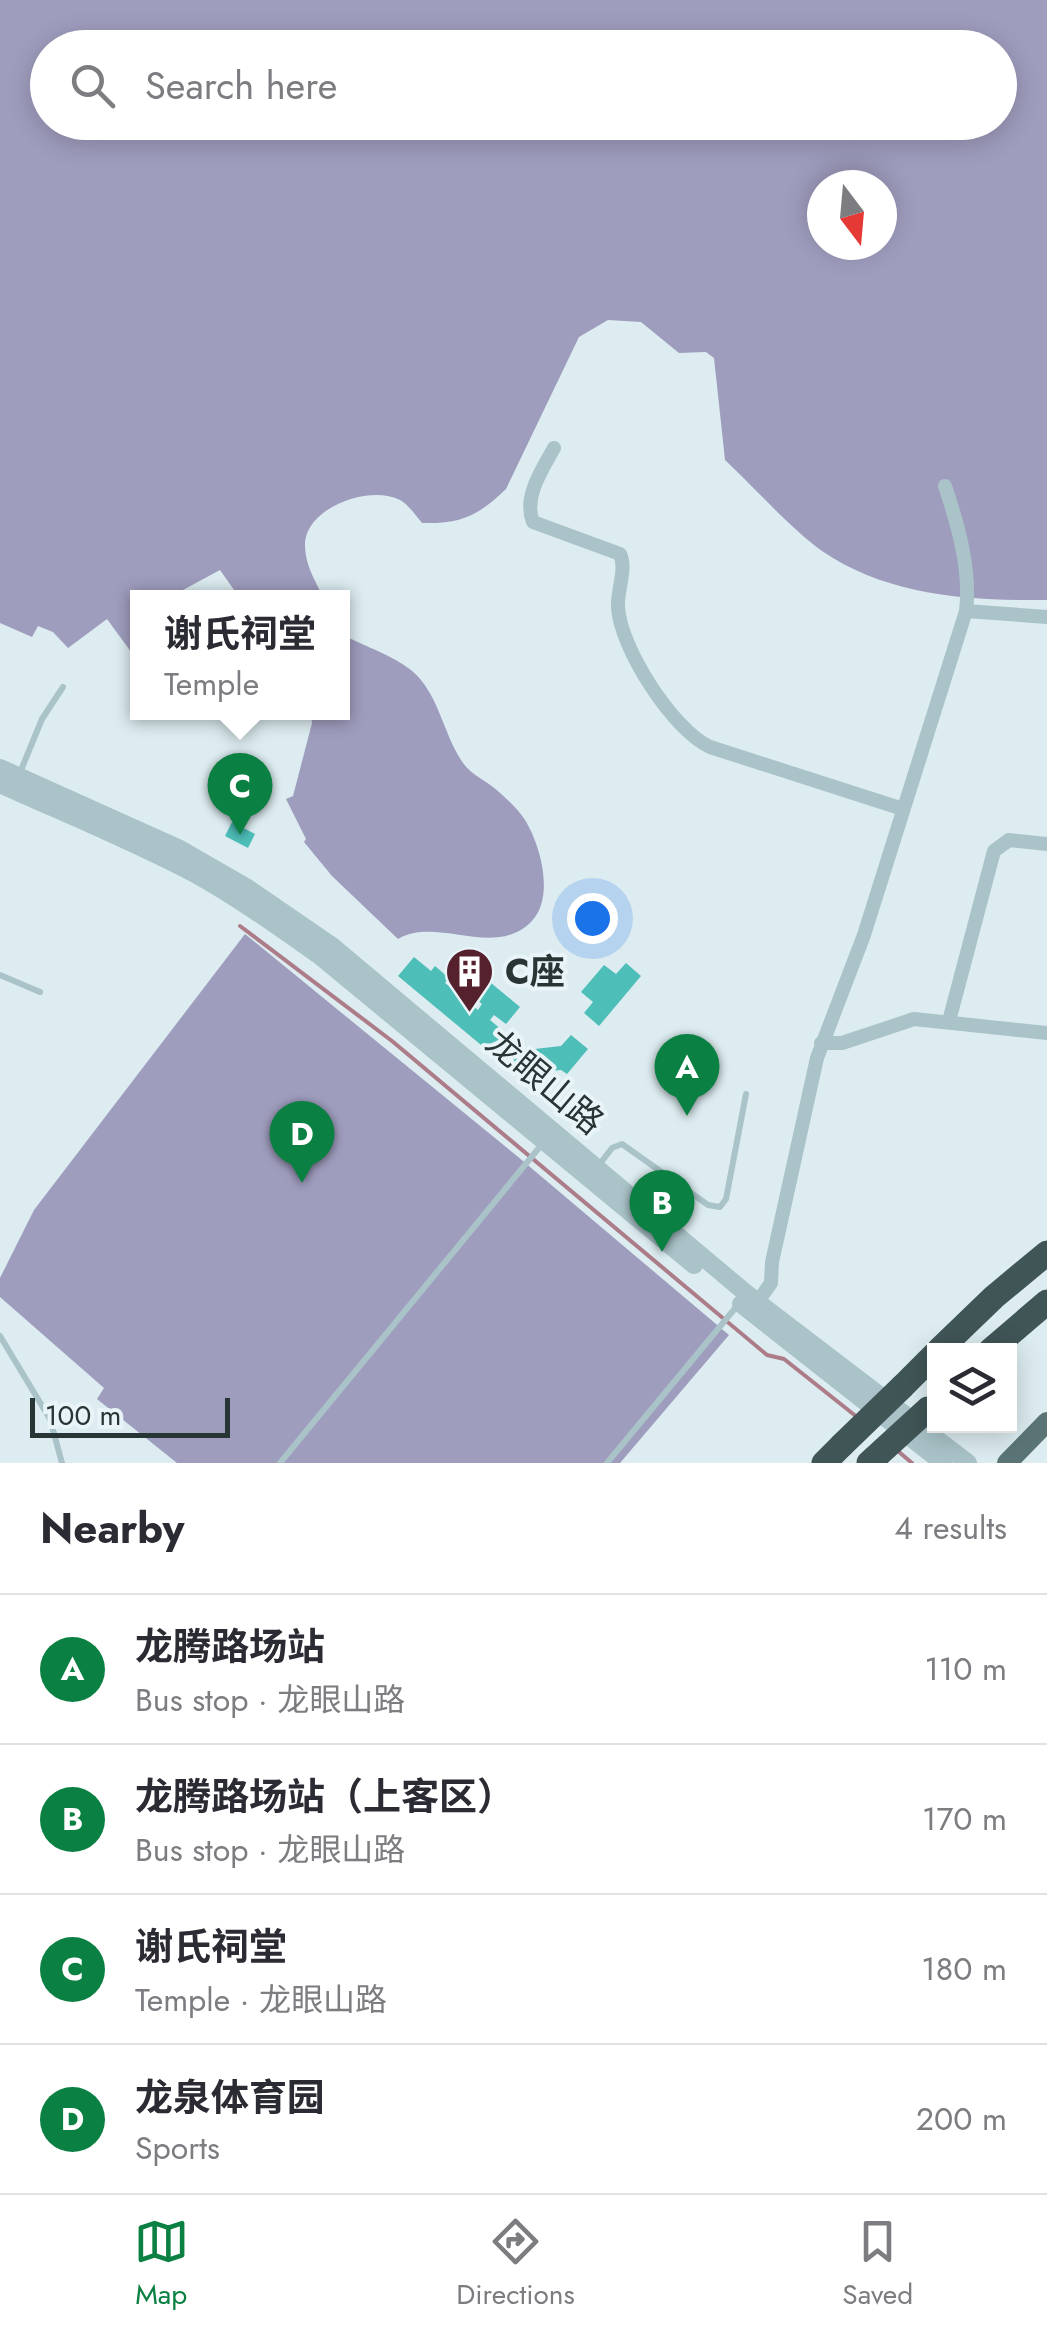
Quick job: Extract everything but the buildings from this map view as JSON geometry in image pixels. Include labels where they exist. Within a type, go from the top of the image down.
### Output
[{"type":"highway","points":[[947,1343],[1047,1253]]},
{"type":"highway","points":[[999,1343],[1047,1302]]},
{"type":"highway","points":[[833,1454],[927,1362]]},
{"type":"highway","points":[[869,1463],[927,1410]]},
{"type":"main road","points":[[1007,1463],[1047,1422]]},
{"type":"street","points":[[554,448],[533,492],[533,522],[620,554],[623,566],[618,608],[624,637],[687,733],[710,747],[903,808]]},
{"type":"street","points":[[744,1306],[772,1278],[776,1244],[822,1043],[856,961],[966,611],[960,539],[946,486]]},
{"type":"street","points":[[966,611],[1047,617]]},
{"type":"street","name":"龙眼山路","points":[[0,768],[10,783],[200,877],[320,956],[544,1142],[593,1173],[744,1306],[943,1463]]},
{"type":"street","points":[[949,1021],[994,851],[1009,840],[1047,844]]},
{"type":"street","points":[[822,1043],[842,1043],[914,1019],[1047,1032]]},
{"type":"street","name":"龙眼山路","points":[[744,1306],[968,1463]]},
{"type":"lane","points":[[10,783],[42,718],[63,687]]},
{"type":"lane","points":[[0,975],[40,992]]},
{"type":"lane","points":[[593,1173],[612,1148],[622,1144],[708,1206],[720,1207],[726,1199],[746,1094]]},
{"type":"lane","points":[[280,1463],[544,1142]]},
{"type":"lane","points":[[608,1463],[719,1327],[744,1306]]},
{"type":"lane","points":[[0,1336],[45,1409],[62,1463]]},
{"type":"shaded area","points":[[0,0],[1047,0],[1047,600],[959,597],[902,587],[847,566],[822,551],[725,460],[714,358],[706,352],[679,353],[641,322],[608,320],[579,337],[506,489],[487,506],[458,520],[422,523],[400,500],[387,496],[356,497],[341,503],[315,520],[308,532],[305,552],[320,590],[234,590],[220,570],[183,590],[130,590],[130,650],[107,619],[68,648],[53,632],[38,626],[32,637],[0,623]]},
{"type":"shaded area","points":[[350,638],[411,670],[428,690],[463,763],[506,798],[525,820],[540,857],[544,886],[538,912],[531,922],[500,937],[430,932],[398,939],[332,876],[304,842],[306,839],[286,799],[293,796],[312,720],[350,720]]},
{"type":"shaded area","points":[[245,934],[729,1335],[620,1463],[177,1463],[97,1399],[104,1388],[0,1297],[0,1278],[34,1210]]},
{"type":"waterway","points":[[240,926],[392,1041],[767,1355],[784,1359],[857,1417]]},
{"type":"waterway","points":[[899,1452],[912,1463]]},
{"type":"place","name":"谢氏祠堂","points":[[240,835]]},
{"type":"place","name":"C座","points":[[470,1014]]},
{"type":"place","name":"龙腾路场站","points":[[687,1116]]},
{"type":"place","name":"龙泉体育园","points":[[302,1183]]},
{"type":"place","name":"龙腾路场站（上客区）","points":[[662,1252]]}]
